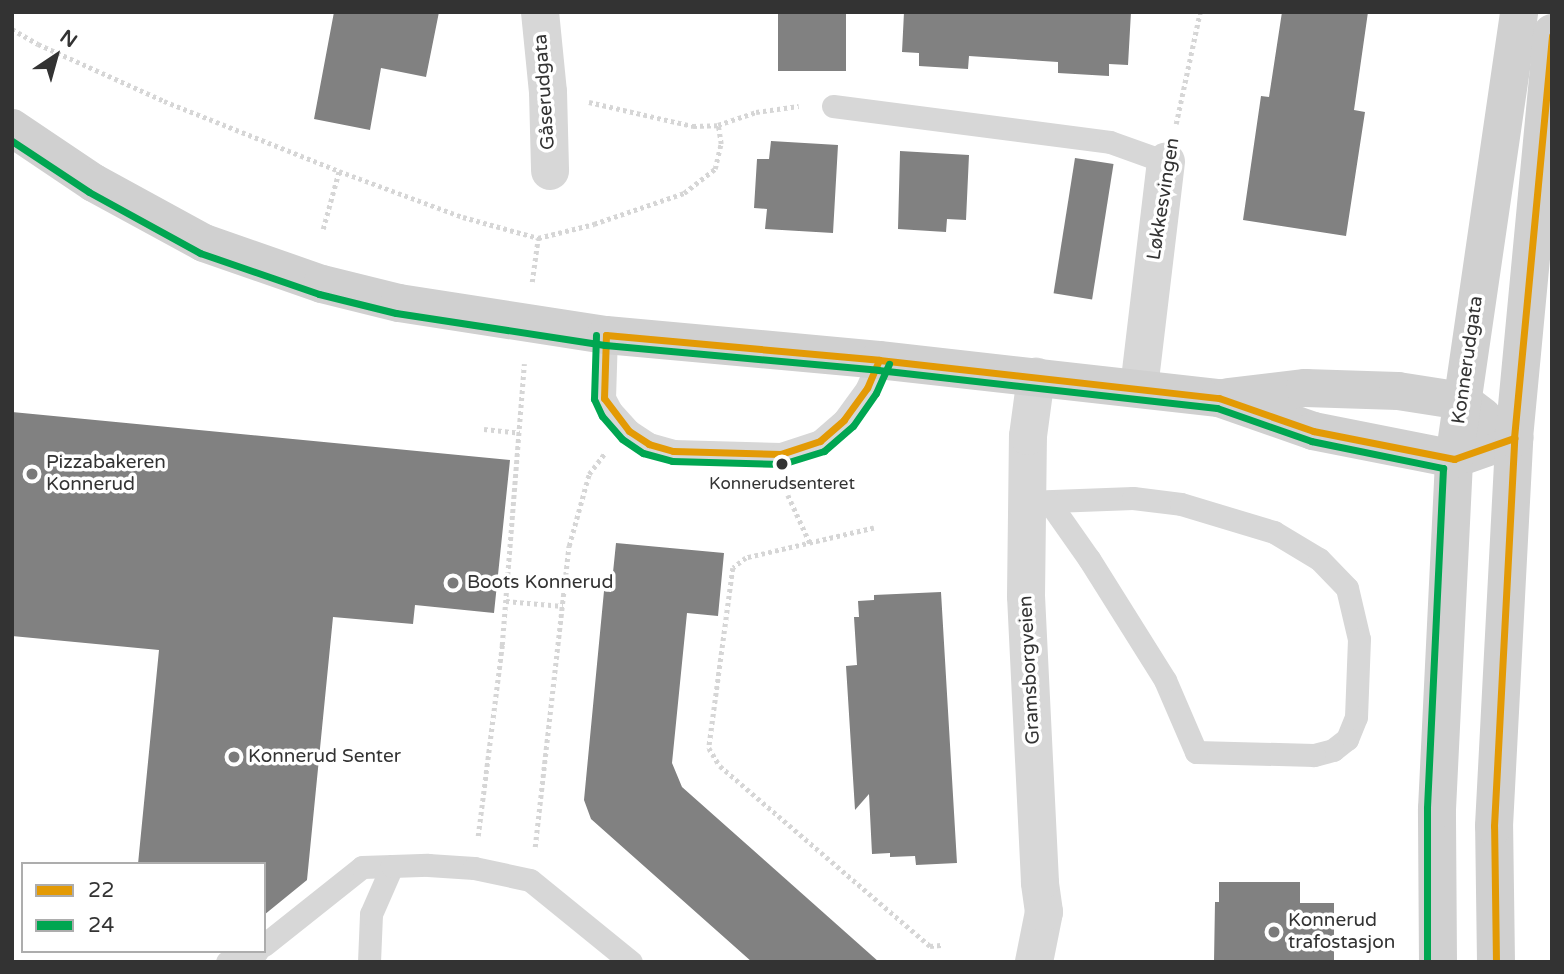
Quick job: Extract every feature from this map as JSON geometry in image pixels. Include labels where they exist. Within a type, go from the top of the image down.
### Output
[{"type":"main road","name":"Konnerudgata","points":[[1438,962],[1437,810],[1454,459],[1519,12]]},
{"type":"main road","points":[[1496,962],[1494,826],[1514,438],[1552,33]]},
{"type":"main road","points":[[12,128],[94,183],[204,243],[322,284],[399,303],[606,335],[879,360],[1219,398],[1313,431],[1454,459],[1514,438]]},
{"type":"main road","points":[[1219,398],[1305,388],[1398,391],[1462,401],[1514,438]]},
{"type":"street","name":"Gåserudgata","points":[[540,12],[548,92],[550,171]]},
{"type":"street","name":"Løkkesvingen","points":[[1139,388],[1166,162]]},
{"type":"street","name":"Gramsborgveien","points":[[1034,962],[1044,912],[1026,596],[1037,502],[1028,436],[1036,377]]},
{"type":"lane","points":[[833,106],[1110,142],[1166,162]]},
{"type":"lane","points":[[606,335],[604,398],[629,431],[649,444],[673,451],[781,454],[820,441],[844,420],[866,388],[879,360]]},
{"type":"lane","points":[[1133,498],[1181,505],[1274,532],[1319,559],[1347,588],[1359,639],[1356,717],[1347,739],[1333,750],[1314,755],[1195,752],[1184,719],[1165,680],[1089,559],[1037,502],[1133,498]]},
{"type":"lane","points":[[369,962],[371,914],[392,866]]},
{"type":"lane","points":[[266,943],[362,867],[474,868],[530,880],[631,962]]},
{"type":"lane","points":[[228,962],[252,953]]},
{"type":"path","name":"Løkkesvingen","points":[[1166,162],[1181,106],[1200,12]]},
{"type":"path","points":[[12,29],[38,44],[152,95],[338,171],[475,221],[538,238],[594,224],[684,193],[715,169],[721,144],[718,125]]},
{"type":"path","points":[[548,92],[694,126],[718,125],[756,112],[833,106]]},
{"type":"path","points":[[323,229],[338,171]]},
{"type":"path","points":[[531,285],[538,238]]},
{"type":"path","points":[[474,868],[506,601],[524,357]]},
{"type":"path","points":[[484,429],[520,433]]},
{"type":"path","points":[[530,880],[569,546],[589,474],[605,452],[629,431]]},
{"type":"path","points":[[788,495],[810,543]]},
{"type":"path","points":[[874,528],[746,558],[733,568],[709,748],[720,766],[930,946],[941,946]]},
{"type":"path","points":[[506,601],[562,606]]},
{"type":"building","points":[[334,12],[439,12],[426,77],[381,68],[370,130],[314,119]]},
{"type":"building","points":[[778,12],[846,12],[846,71],[778,71]]},
{"type":"building","points":[[904,12],[1131,12],[1128,65],[1109,64],[1109,76],[1058,73],[1058,62],[969,56],[968,69],[919,66],[919,53],[902,52]]},
{"type":"building","points":[[1282,12],[1368,12],[1354,110],[1365,112],[1346,236],[1243,220],[1261,96],[1269,97]]},
{"type":"building","points":[[771,141],[838,145],[833,233],[765,229],[767,209],[754,208],[757,159],[769,159]]},
{"type":"building","points":[[900,151],[969,155],[966,220],[947,219],[946,232],[898,229]]},
{"type":"building","points":[[1075,158],[1114,164],[1092,299],[1054,293]]},
{"type":"building","name":"Konnerud Senter","points":[[12,412],[510,460],[494,613],[415,605],[413,624],[333,617],[307,880],[266,913],[266,862],[138,862],[159,650],[12,636]]},
{"type":"building","points":[[616,543],[724,553],[718,616],[687,613],[672,763],[682,787],[879,962],[752,962],[591,819],[584,800],[604,591],[611,592]]},
{"type":"building","points":[[941,592],[957,863],[916,865],[915,856],[890,857],[890,853],[872,854],[869,794],[855,810],[846,666],[857,665],[854,617],[859,617],[858,601],[874,600],[874,595]]},
{"type":"building","name":"Konnerud trafostasjon","points":[[1219,882],[1300,882],[1300,903],[1334,903],[1334,962],[1214,962],[1215,902],[1219,902]]},
{"type":"transit line","name":"22","points":[[1496,962],[1494,826],[1514,438],[1552,36]]},
{"type":"transit line","name":"24","points":[[12,141],[89,192],[200,253],[319,294],[396,313],[605,345],[878,370],[1217,408],[1311,441],[1443,468],[1427,808],[1427,962]]},
{"type":"transit line","name":"24","points":[[596,335],[594,399],[602,416],[622,439],[643,453],[672,461],[782,464],[824,451],[853,426],[876,393],[889,364]]},
{"type":"transit line","name":"22","points":[[606,335],[879,360],[867,388],[844,420],[820,441],[781,454],[673,451],[649,444],[629,431],[604,398],[606,335]]},
{"type":"transit line","name":"22","points":[[879,360],[1219,398],[1313,431],[1454,459],[1514,438]]},
{"type":"place","name":"Konnerudsenteret","points":[[782,464]]},
{"type":"place","name":"Pizzabakeren Konnerud","points":[[32,474]]},
{"type":"place","name":"Boots Konnerud","points":[[453,583]]},
{"type":"place","name":"Konnerud Senter","points":[[234,757]]},
{"type":"place","name":"Konnerud trafostasjon","points":[[1274,932]]}]
